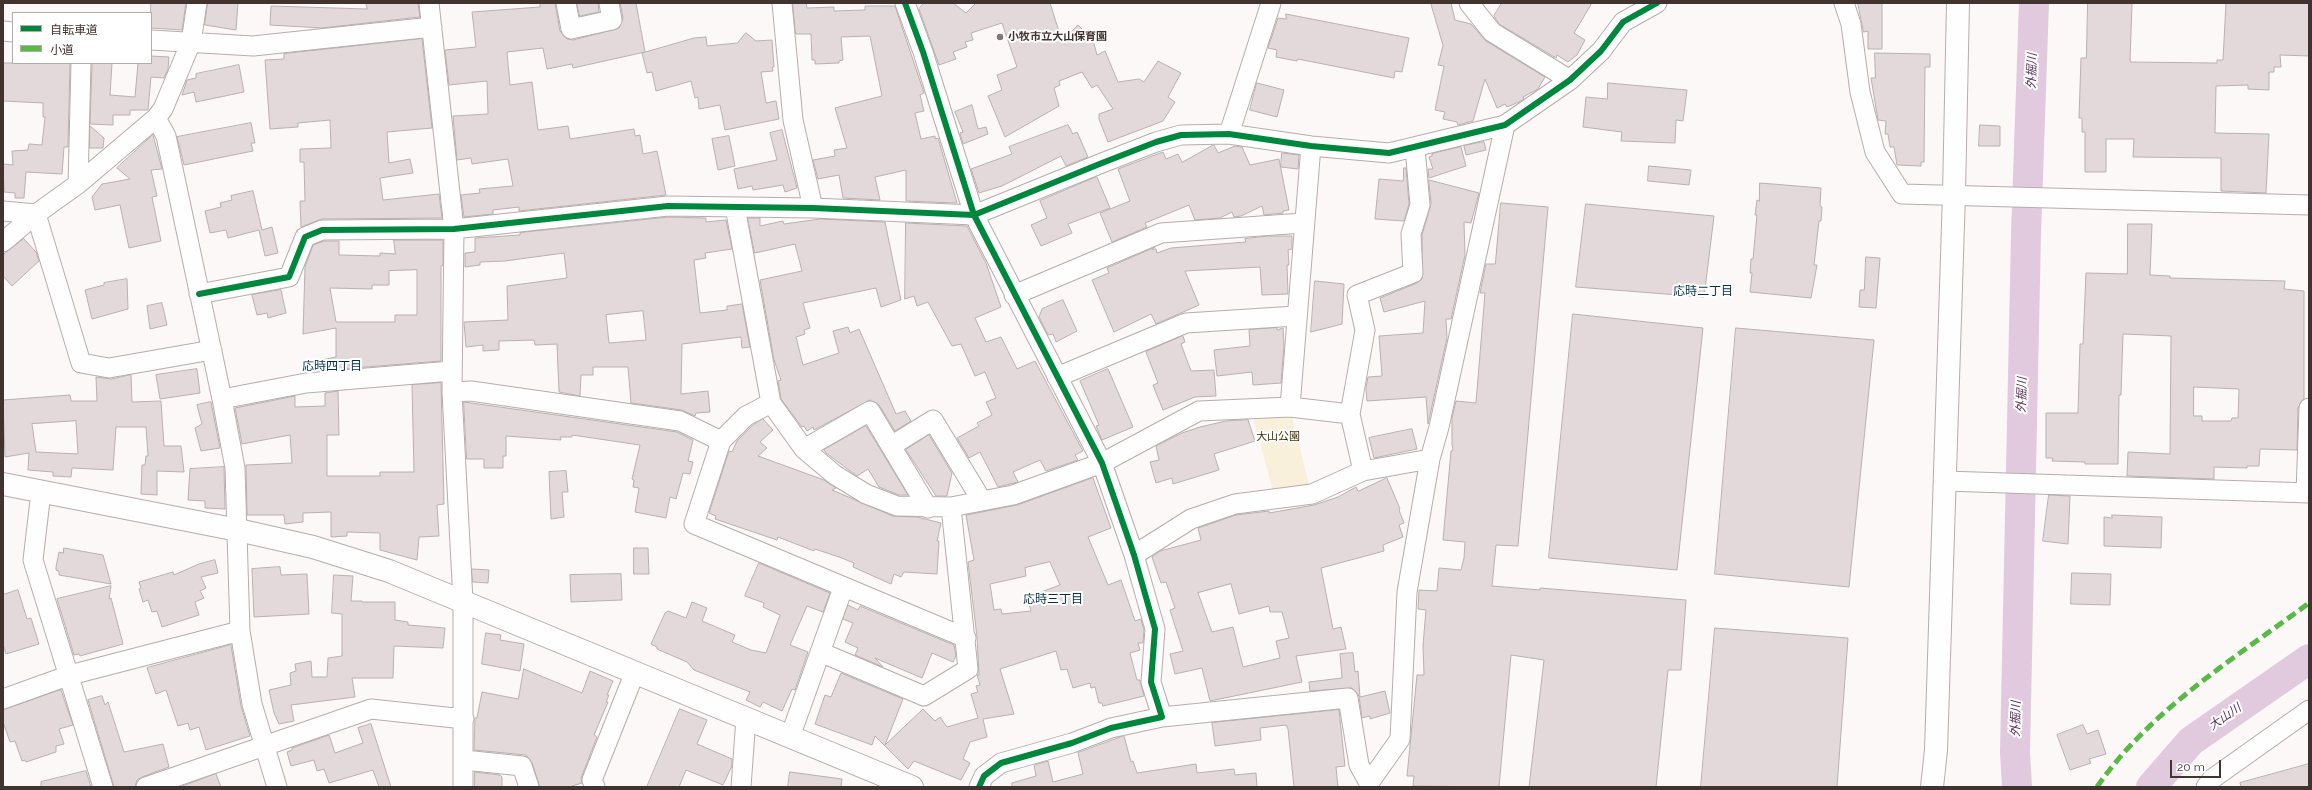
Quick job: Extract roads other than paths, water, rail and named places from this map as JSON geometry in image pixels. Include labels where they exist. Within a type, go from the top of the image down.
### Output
[{"type":"street","points":[[3,242],[36,214],[78,184],[156,118],[163,109],[191,42],[197,3]]},
{"type":"street","points":[[430,3],[454,229],[452,392],[463,601],[463,787]]},
{"type":"street","points":[[566,3],[571,29],[612,20],[609,3]]},
{"type":"street","points":[[782,3],[793,120],[813,208]]},
{"type":"street","points":[[905,3],[923,52],[974,215],[1102,463],[1134,555],[1155,629],[1151,682],[1162,717]]},
{"type":"street","points":[[1229,134],[1271,3]]},
{"type":"street","points":[[1469,3],[1492,32],[1570,80]]},
{"type":"street","points":[[199,294],[289,277],[305,237],[322,230],[454,229],[668,206],[813,208],[974,215],[1156,142],[1181,135],[1229,134],[1311,146],[1389,153],[1415,148],[1505,125],[1570,80],[1601,51],[1623,22],[1657,3]]},
{"type":"street","points":[[1844,3],[1851,24],[1860,92],[1875,152],[1902,194],[1954,194],[2309,205]]},
{"type":"street","points":[[1932,787],[1936,750],[1945,481],[1958,3]]},
{"type":"street","points":[[152,40],[253,46],[432,27]]},
{"type":"street","points":[[78,184],[81,64]]},
{"type":"street","points":[[156,118],[166,136],[222,398],[234,468],[238,530],[240,631],[252,704],[277,787]]},
{"type":"street","points":[[979,787],[984,776],[1001,763],[1072,743],[1111,728],[1162,717],[1348,698],[1359,765],[1369,785],[1400,739],[1407,592],[1430,459],[1439,427],[1505,125]]},
{"type":"street","points":[[1290,407],[1303,224],[1311,146]]},
{"type":"street","points":[[1364,471],[1350,414],[1365,330],[1357,295],[1413,273],[1411,234],[1420,205],[1415,148]]},
{"type":"street","points":[[735,207],[772,403],[804,448],[835,475],[866,494],[897,506],[928,508],[951,507],[1013,495],[1102,463],[1199,411],[1290,407],[1350,414]]},
{"type":"street","points":[[3,211],[36,214]]},
{"type":"street","points":[[36,214],[81,363],[108,368],[212,350]]},
{"type":"street","points":[[1014,295],[1161,233],[1303,224]]},
{"type":"street","points":[[1057,376],[1186,323],[1296,316]]},
{"type":"street","points":[[222,398],[306,383],[452,371]]},
{"type":"street","points":[[452,392],[479,392],[680,421],[721,440]]},
{"type":"street","points":[[772,403],[746,416],[721,440],[694,524],[843,588],[966,638]]},
{"type":"street","points":[[1945,481],[2308,493],[2309,408]]},
{"type":"street","points":[[804,448],[870,411],[928,508]]},
{"type":"street","points":[[891,446],[933,420],[982,501]]},
{"type":"street","points":[[1134,555],[1191,519],[1235,504],[1312,494],[1364,471],[1430,459]]},
{"type":"street","points":[[3,484],[238,530],[328,552],[389,571],[912,787]]},
{"type":"street","points":[[41,492],[33,560],[70,675],[103,787]]},
{"type":"street","points":[[820,652],[924,696],[968,669],[966,638],[951,507]]},
{"type":"street","points":[[790,737],[843,588]]},
{"type":"street","points":[[3,699],[70,675],[240,631]]},
{"type":"street","points":[[594,787],[592,780],[635,672]]},
{"type":"street","points":[[146,787],[371,709],[464,719]]},
{"type":"street","points":[[2206,787],[2212,779],[2309,710]]},
{"type":"street","points":[[741,787],[746,718]]},
{"type":"street","points":[[464,760],[522,766],[529,787]]},
{"type":"waterway","name":"外掘川","points":[[2017,787],[2015,752],[2026,234],[2034,3]]},
{"type":"waterway","name":"大山川","points":[[2151,787],[2191,741],[2309,659]]},
{"type":"place","name":"小牧市立大山保育園","points":[[1000,37]]},
{"type":"district","name":"応時二丁目","points":[[1703,291]]},
{"type":"district","name":"応時四丁目","points":[[332,366]]},
{"type":"district","name":"応時三丁目","points":[[1053,599]]},
{"type":"park label","name":"大山公園","points":[[1278,437]]}]
